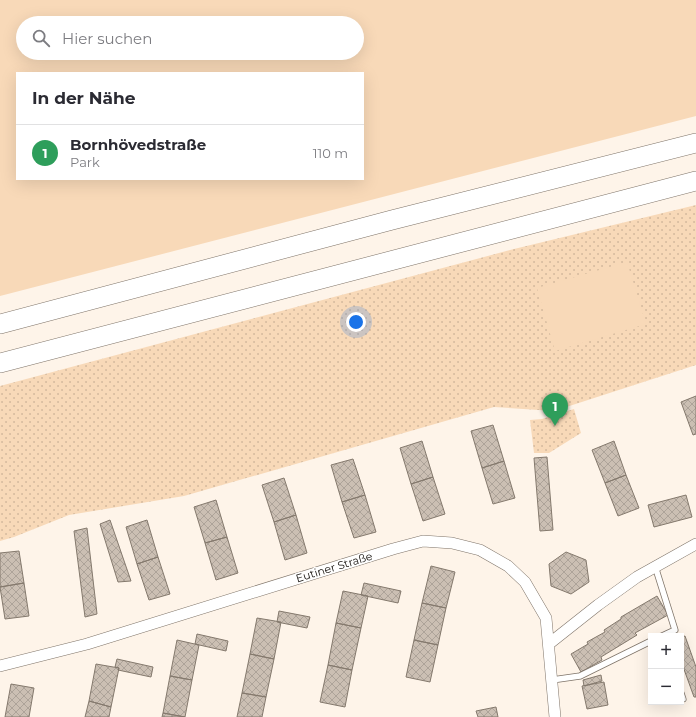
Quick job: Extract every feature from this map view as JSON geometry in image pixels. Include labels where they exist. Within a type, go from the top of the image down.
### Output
[{"type":"highway","points":[[0,324],[400,218],[696,143]]},
{"type":"highway","points":[[0,363],[696,181]]},
{"type":"street","name":"Eutiner Straße","points":[[0,666],[87,644],[347,563],[423,541],[452,543],[480,550],[508,566],[525,582],[538,601],[546,618],[550,643],[555,717]]},
{"type":"street","points":[[550,643],[598,605],[655,566],[696,544]]},
{"type":"lane","points":[[655,566],[675,630],[668,633]]},
{"type":"lane","points":[[552,680],[580,676],[648,642]]},
{"type":"shaded area","points":[[0,0],[696,0],[696,116],[0,296]]},
{"type":"shaded area","points":[[696,205],[696,365],[554,411],[494,407],[184,496],[69,515],[0,541],[0,386],[514,249]]},
{"type":"shaded area","points":[[627,262],[646,324],[555,351],[537,288]]},
{"type":"shaded area","points":[[574,409],[581,433],[549,453],[534,453],[530,420],[542,419]]},
{"type":"building","points":[[696,396],[696,434],[693,435],[681,402]]},
{"type":"building","points":[[493,425],[504,461],[482,468],[471,431]]},
{"type":"building","points":[[422,441],[433,477],[411,484],[400,448]]},
{"type":"building","points":[[614,441],[626,475],[605,483],[592,450]]},
{"type":"building","points":[[547,457],[553,530],[540,531],[534,458]]},
{"type":"building","points":[[353,459],[365,495],[342,502],[331,465]]},
{"type":"building","points":[[504,461],[515,498],[493,504],[482,468]]},
{"type":"building","points":[[626,475],[639,508],[618,516],[605,483]]},
{"type":"building","points":[[433,477],[445,514],[423,521],[411,484]]},
{"type":"building","points":[[284,478],[296,515],[274,522],[262,485]]},
{"type":"building","points":[[365,495],[376,532],[354,538],[342,502]]},
{"type":"building","points":[[686,495],[692,517],[654,527],[648,505]]},
{"type":"building","points":[[216,500],[227,537],[205,543],[194,507]]},
{"type":"building","points":[[296,515],[307,553],[285,560],[274,522]]},
{"type":"building","points":[[110,520],[131,581],[118,582],[100,524]]},
{"type":"building","points":[[147,520],[158,557],[137,564],[126,527]]},
{"type":"building","points":[[87,528],[97,614],[85,617],[74,531]]},
{"type":"building","points":[[227,537],[238,573],[216,580],[205,543]]},
{"type":"building","points":[[19,551],[24,583],[0,587],[0,553]]},
{"type":"building","points":[[566,552],[586,560],[589,582],[571,594],[551,586],[549,564]]},
{"type":"building","points":[[158,557],[170,594],[149,600],[137,564]]},
{"type":"building","points":[[431,566],[455,572],[446,608],[422,603]]},
{"type":"building","points":[[24,583],[29,616],[5,619],[0,587]]},
{"type":"building","points":[[364,583],[401,591],[398,603],[361,595]]},
{"type":"building","points":[[343,591],[368,596],[361,628],[336,623]]},
{"type":"building","points":[[657,596],[668,615],[635,633],[637,635],[601,657],[602,660],[581,672],[571,654],[588,644],[587,642],[605,632],[604,630],[621,619],[621,617]]},
{"type":"building","points":[[422,603],[446,608],[438,645],[414,640]]},
{"type":"building","points":[[279,611],[310,617],[307,628],[277,622]]},
{"type":"building","points":[[257,618],[281,622],[274,659],[250,654]]},
{"type":"building","points":[[336,623],[361,628],[352,670],[328,665]]},
{"type":"building","points":[[197,634],[228,641],[226,651],[195,644]]},
{"type":"building","points":[[684,636],[696,667],[696,697],[694,697],[684,669]]},
{"type":"building","points":[[177,640],[199,645],[192,680],[170,676]]},
{"type":"building","points":[[414,640],[438,645],[430,682],[406,677]]},
{"type":"building","points":[[250,654],[274,659],[266,697],[242,693]]},
{"type":"building","points":[[117,659],[153,667],[151,677],[118,670],[119,668],[115,667]]},
{"type":"building","points":[[96,664],[119,668],[111,707],[89,701]]},
{"type":"building","points":[[328,665],[352,670],[345,707],[320,702]]},
{"type":"building","points":[[601,675],[602,681],[584,686],[583,680]]},
{"type":"building","points":[[170,676],[192,680],[185,717],[163,713]]},
{"type":"building","points":[[604,682],[608,705],[587,709],[582,686]]},
{"type":"building","points":[[11,684],[34,688],[29,717],[5,717]]},
{"type":"building","points":[[242,693],[266,697],[262,717],[237,717]]},
{"type":"building","points":[[89,701],[111,707],[109,717],[85,717]]},
{"type":"building","points":[[496,707],[498,717],[478,717],[476,711]]},
{"type":"building","points":[[163,713],[185,717],[162,717]]},
{"type":"place","name":"Bornhövedstraße","points":[[555,426]]}]
